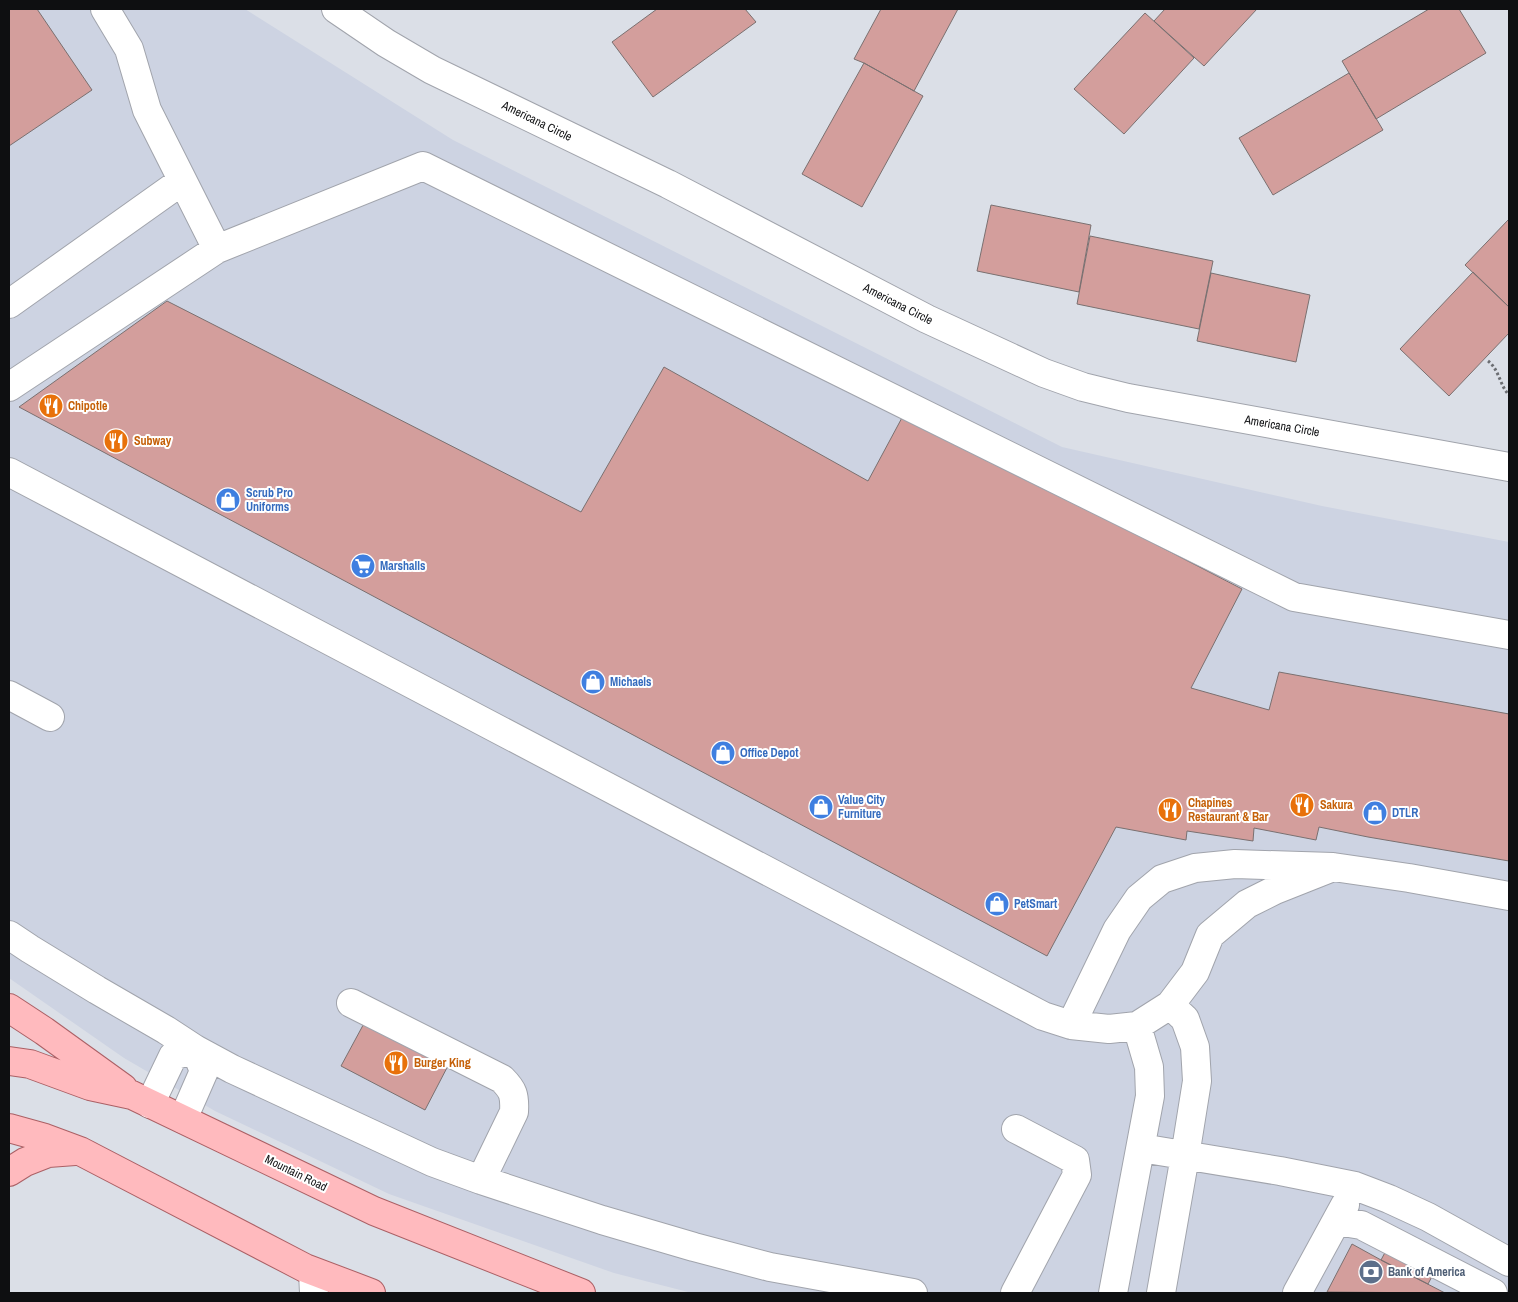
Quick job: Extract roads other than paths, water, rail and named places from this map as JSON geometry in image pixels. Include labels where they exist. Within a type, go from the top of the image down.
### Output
[{"type":"main road","points":[[9,1008],[141,1099]]},
{"type":"main road","name":"Mountain Road","points":[[9,1061],[30,1064],[90,1086],[141,1099],[374,1211],[581,1293]]},
{"type":"main road","points":[[9,1128],[45,1138],[80,1151],[314,1282],[371,1293]]},
{"type":"main road","points":[[9,1172],[25,1162],[48,1153],[80,1151]]},
{"type":"street","points":[[105,9],[129,48],[147,110],[217,249]]},
{"type":"street","name":"Americana Circle","points":[[336,9],[386,43],[432,70],[668,184],[927,320],[1044,373],[1083,387],[1128,398],[1509,467]]},
{"type":"street","points":[[9,387],[217,249],[423,166],[1294,597],[1509,634]]},
{"type":"street","points":[[9,304],[182,181]]},
{"type":"street","points":[[9,472],[1043,1016],[1070,1025],[1109,1029],[1137,1026],[1170,1005],[1195,972],[1210,935],[1247,904],[1275,890],[1333,867]]},
{"type":"street","points":[[9,695],[50,716]]},
{"type":"street","points":[[1070,1025],[1117,930],[1139,898],[1162,879],[1195,868],[1235,864],[1333,867],[1409,878],[1509,896]]},
{"type":"street","points":[[9,935],[80,980],[232,1069],[432,1162],[602,1220],[694,1247],[770,1267],[913,1293]]},
{"type":"street","points":[[351,1003],[502,1079],[511,1088],[515,1099],[514,1112],[481,1180]]},
{"type":"street","points":[[1161,1293],[1196,1081],[1195,1047],[1185,1020],[1170,1005]]},
{"type":"street","points":[[1113,1293],[1150,1096],[1149,1068],[1137,1026]]},
{"type":"street","points":[[141,1099],[173,1056],[195,1049]]},
{"type":"street","points":[[183,1119],[204,1071],[195,1049]]},
{"type":"street","points":[[1015,1293],[1077,1175],[1075,1160],[1016,1129]]},
{"type":"street","points":[[1141,1148],[1280,1171],[1355,1186],[1428,1217],[1509,1262]]},
{"type":"street","points":[[1297,1293],[1355,1186]]},
{"type":"street","points":[[1336,1221],[1361,1225],[1493,1293]]},
{"type":"place","name":"Chipotle","points":[[51,406]]},
{"type":"place","name":"Subway","points":[[116,441]]},
{"type":"place","name":"Scrub Pro Uniforms","points":[[228,500]]},
{"type":"place","name":"Marshalls","points":[[363,566]]},
{"type":"place","name":"Michaels","points":[[593,682]]},
{"type":"place","name":"Office Depot","points":[[723,753]]},
{"type":"place","name":"Sakura","points":[[1302,805]]},
{"type":"place","name":"Value City Furniture","points":[[821,807]]},
{"type":"place","name":"Chapines Restaurant & Bar","points":[[1170,810]]},
{"type":"place","name":"DTLR","points":[[1375,813]]},
{"type":"place","name":"PetSmart","points":[[997,904]]},
{"type":"place","name":"Burger King","points":[[396,1063]]},
{"type":"place","name":"Bank of America","points":[[1371,1272]]}]
